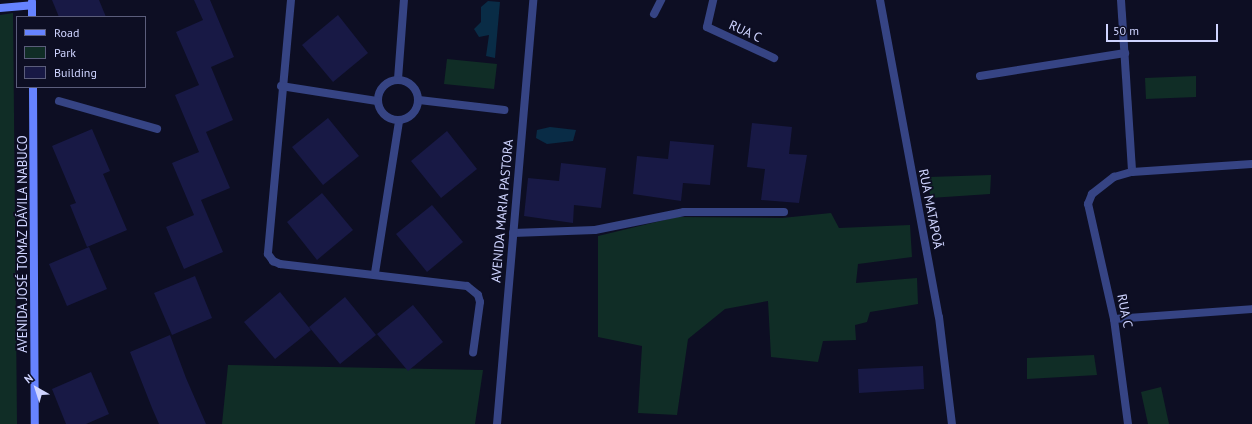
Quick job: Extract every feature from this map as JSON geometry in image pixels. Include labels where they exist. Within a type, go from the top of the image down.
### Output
[{"type":"main road","points":[[0,8],[32,3],[32,16]]},
{"type":"main road","name":"AVENIDA JOSÉ TOMAZ DÁVILA NABUCO","points":[[33,88],[35,424]]},
{"type":"street","points":[[291,0],[281,86],[268,254],[273,261],[280,264],[375,273],[467,286],[474,290],[480,302],[473,353]]},
{"type":"street","points":[[398,80],[404,0]]},
{"type":"street","name":"AVENIDA MARIA PASTORA","points":[[497,424],[533,0]]},
{"type":"street","points":[[654,14],[661,0]]},
{"type":"street","name":"RUA C","points":[[713,0],[706,27],[774,58]]},
{"type":"street","name":"RUA MATAPOÃ","points":[[880,0],[939,317],[952,424]]},
{"type":"street","points":[[1121,0],[1132,172],[1252,164]]},
{"type":"street","points":[[980,76],[1125,53]]},
{"type":"street","points":[[398,80],[413,85],[419,100],[413,115],[399,121],[384,115],[377,101],[383,86],[398,80]]},
{"type":"street","points":[[281,86],[377,101]]},
{"type":"street","points":[[59,100],[157,129]]},
{"type":"street","points":[[419,100],[504,110]]},
{"type":"street","points":[[375,273],[399,121]]},
{"type":"street","name":"RUA C","points":[[1128,424],[1114,319],[1088,204],[1092,194],[1103,183],[1132,172]]},
{"type":"street","points":[[513,233],[595,230],[684,212],[784,212]]},
{"type":"street","points":[[1114,319],[1252,309]]},
{"type":"green space","points":[[13,13],[17,424],[0,424],[0,15]]},
{"type":"green space","points":[[447,59],[497,64],[494,89],[444,84]]},
{"type":"green space","points":[[1196,76],[1196,97],[1146,99],[1145,78]]},
{"type":"green space","points":[[991,175],[990,194],[930,198],[929,177]]},
{"type":"green space","points":[[831,213],[839,228],[910,225],[912,257],[858,264],[856,283],[917,278],[918,304],[870,312],[867,322],[855,325],[856,340],[823,341],[818,362],[771,357],[768,301],[725,309],[688,339],[677,415],[638,413],[642,346],[598,337],[598,236],[677,217],[782,218]]},
{"type":"green space","points":[[1094,355],[1097,375],[1027,379],[1027,358]]},
{"type":"green space","points":[[228,365],[483,370],[475,424],[222,424]]},
{"type":"green space","points":[[1161,387],[1169,424],[1148,424],[1141,392]]},
{"type":"water","points":[[488,1],[500,2],[495,58],[486,56],[489,35],[479,37],[474,29],[481,22],[481,7]]},
{"type":"water","points":[[550,127],[576,130],[573,141],[547,144],[536,138],[537,130]]},
{"type":"building","points":[[52,0],[99,0],[106,16],[59,16]]},
{"type":"building","points":[[194,0],[210,0],[234,57],[211,67],[233,120],[206,132],[230,188],[201,200],[223,252],[184,269],[166,227],[194,215],[172,163],[199,152],[175,95],[199,85],[176,32],[203,20]]},
{"type":"building","points":[[338,15],[368,53],[333,82],[302,45]]},
{"type":"building","points":[[328,118],[359,156],[323,185],[292,147]]},
{"type":"building","points":[[752,123],[792,127],[789,154],[807,155],[799,203],[761,200],[765,169],[747,167]]},
{"type":"building","points":[[92,129],[110,171],[103,174],[127,230],[87,247],[70,205],[76,203],[52,146]]},
{"type":"building","points":[[447,131],[477,169],[441,198],[411,161]]},
{"type":"building","points":[[670,141],[714,145],[710,185],[683,183],[681,201],[633,194],[637,156],[668,159]]},
{"type":"building","points":[[561,163],[606,168],[601,208],[574,205],[573,223],[524,216],[528,178],[559,181]]},
{"type":"building","points":[[322,193],[353,230],[317,260],[287,222]]},
{"type":"building","points":[[432,205],[463,242],[427,272],[396,234]]},
{"type":"building","points":[[89,247],[107,289],[67,306],[49,264]]},
{"type":"building","points":[[195,276],[212,318],[172,335],[154,293]]},
{"type":"building","points":[[280,292],[311,330],[275,359],[244,322]]},
{"type":"building","points":[[345,297],[376,335],[340,364],[309,327]]},
{"type":"building","points":[[413,305],[443,342],[408,371],[377,334]]},
{"type":"building","points":[[170,335],[186,378],[206,424],[159,424],[152,408],[130,352]]},
{"type":"building","points":[[923,366],[924,389],[859,393],[858,369]]},
{"type":"building","points":[[91,372],[109,414],[86,424],[66,424],[52,389]]}]
